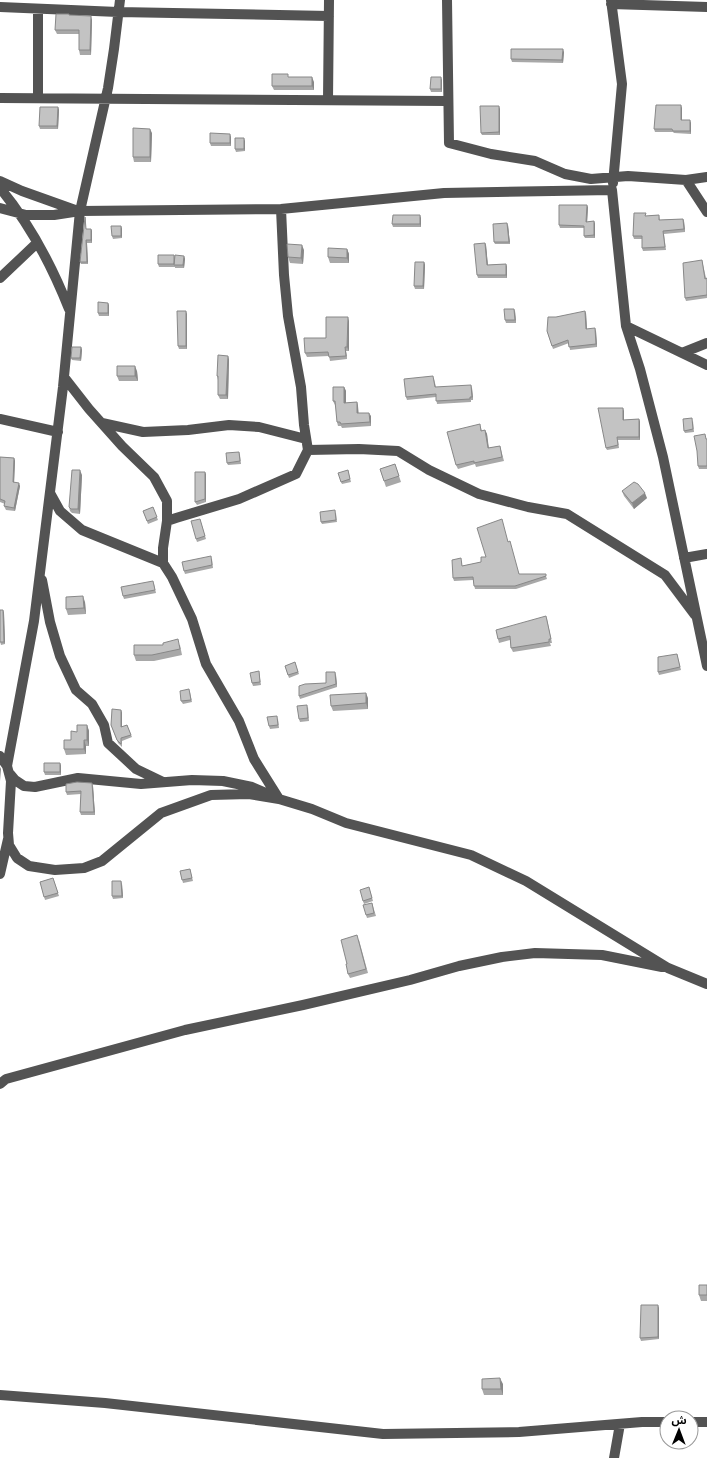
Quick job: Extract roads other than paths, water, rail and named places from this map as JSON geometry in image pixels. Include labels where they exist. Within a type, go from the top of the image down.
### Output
[{"type":"street","points":[[0,874],[8,839],[11,782],[8,770],[34,621],[58,432],[80,212],[105,99],[114,49],[120,0]]},
{"type":"street","points":[[328,100],[329,0]]},
{"type":"street","points":[[447,0],[449,143],[491,154],[535,161],[565,174],[591,179],[640,176],[686,180],[707,177]]},
{"type":"street","points":[[707,6],[611,2],[622,84],[612,190],[626,326],[640,369],[663,457],[707,666]]},
{"type":"street","points":[[0,8],[329,16]]},
{"type":"street","points":[[38,9],[38,97]]},
{"type":"street","points":[[0,98],[38,97],[105,99],[448,101]]},
{"type":"street","points":[[686,180],[707,212]]},
{"type":"street","points":[[0,181],[22,191],[80,212]]},
{"type":"street","points":[[0,188],[20,213],[58,281],[70,311]]},
{"type":"street","points":[[0,208],[26,215],[54,215],[80,212],[281,209],[444,193],[612,190]]},
{"type":"street","points":[[167,521],[239,499],[296,474],[308,450],[301,387],[288,316],[284,274],[281,209]]},
{"type":"street","points":[[0,278],[37,243]]},
{"type":"street","points":[[626,326],[707,365]]},
{"type":"street","points":[[682,353],[707,343]]},
{"type":"street","points":[[64,377],[122,446],[154,477],[167,502],[167,521],[163,548],[163,563],[172,577],[192,619],[206,664],[239,721],[254,759],[279,799]]},
{"type":"street","points":[[0,419],[58,432]]},
{"type":"street","points":[[102,423],[143,432],[188,430],[229,425],[259,427],[306,439]]},
{"type":"street","points":[[308,450],[358,449],[398,451],[429,470],[479,494],[528,507],[567,514],[665,576],[697,618]]},
{"type":"street","points":[[50,493],[60,511],[82,530],[163,563]]},
{"type":"street","points":[[684,558],[707,554]]},
{"type":"street","points":[[40,572],[50,622],[60,656],[76,690],[92,704],[104,725],[108,743],[136,769],[165,783]]},
{"type":"street","points":[[0,756],[15,780],[24,786],[35,787],[78,778],[141,784],[192,780],[223,781],[252,787],[279,799],[346,823],[471,855],[526,881],[668,968],[707,984]]},
{"type":"street","points":[[8,839],[12,852],[17,858],[29,866],[55,870],[84,868],[102,861],[161,813],[192,801],[211,795],[249,794],[279,799]]},
{"type":"street","points":[[0,1084],[6,1079],[185,1030],[304,1005],[410,980],[459,966],[502,957],[535,952],[602,955],[668,968]]},
{"type":"street","points":[[0,1395],[105,1403],[383,1434],[519,1432],[659,1422]]},
{"type":"street","points":[[614,1458],[620,1424]]}]
